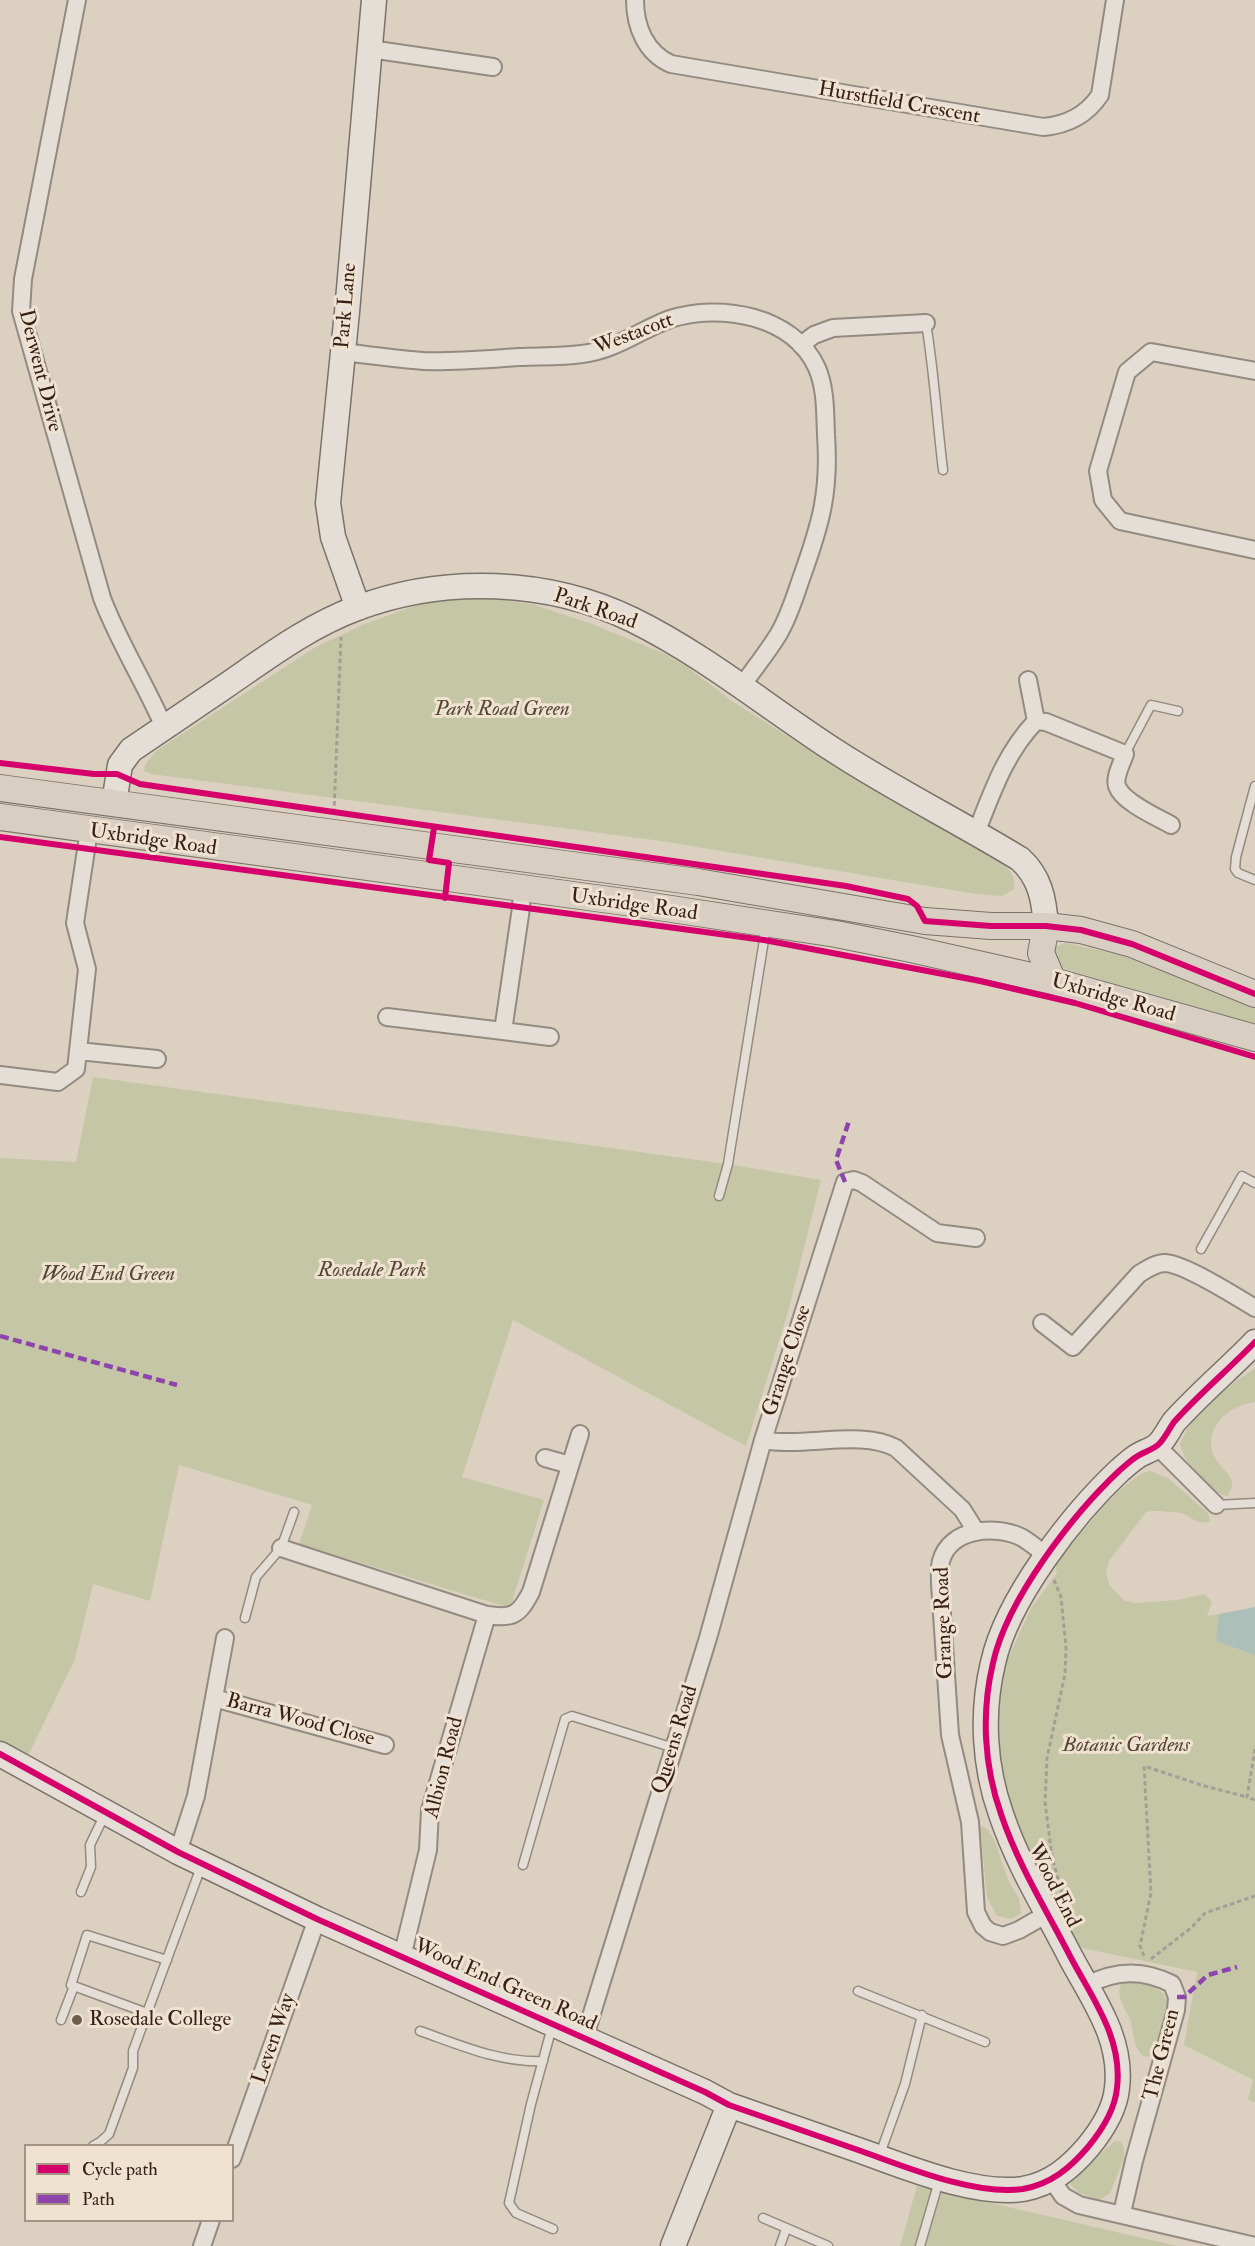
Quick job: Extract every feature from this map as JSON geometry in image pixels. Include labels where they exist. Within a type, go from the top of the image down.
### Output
[{"type":"main road","name":"Uxbridge Road","points":[[0,788],[698,882],[925,921],[991,926],[1046,926],[1081,930],[1132,944],[1255,994]]},
{"type":"main road","name":"Uxbridge Road","points":[[0,817],[764,922],[911,949],[1053,981],[1255,1038]]},
{"type":"main road","name":"Uxbridge Road","points":[[1046,926],[1041,953],[1053,981]]},
{"type":"street","name":"Derwent Drive","points":[[77,0],[26,267],[21,311],[102,598],[164,727]]},
{"type":"street","name":"Park Lane","points":[[350,611],[333,537],[328,503],[374,0]]},
{"type":"street","name":"Hurstfield Crescent","points":[[635,0],[636,20],[642,37],[658,56],[671,64],[1036,127],[1058,125],[1074,120],[1095,102],[1102,89],[1116,0]]},
{"type":"street","points":[[370,49],[493,68]]},
{"type":"street","name":"Westacott","points":[[342,352],[426,361],[585,354],[624,342],[672,319],[715,312],[731,312],[759,319],[779,328],[801,345],[817,367],[824,391],[828,468],[824,505],[820,526],[786,621],[741,687]]},
{"type":"street","points":[[801,345],[814,335],[832,328],[926,322]]},
{"type":"street","points":[[1255,371],[1151,352],[1127,372],[1098,471],[1103,500],[1120,521],[1255,550]]},
{"type":"street","name":"Park Road","points":[[114,803],[117,774],[124,757],[164,727],[278,650],[350,611],[422,591],[453,587],[502,586],[532,590],[596,605],[631,619],[672,642],[832,749],[908,796],[1020,859],[1031,870],[1045,904],[1046,926]]},
{"type":"street","points":[[1028,680],[1036,721]]},
{"type":"street","points":[[1036,721],[1046,722],[1125,754],[1116,781],[1122,795],[1171,825]]},
{"type":"street","points":[[976,833],[1005,762],[1036,721]]},
{"type":"street","points":[[0,1075],[58,1082],[76,1069],[87,969],[75,923],[89,830]]},
{"type":"street","points":[[502,1031],[522,889]]},
{"type":"street","points":[[387,1017],[550,1037]]},
{"type":"street","points":[[78,1052],[157,1059]]},
{"type":"street","name":"Grange Close","points":[[976,1238],[937,1233],[862,1183],[854,1180],[845,1182],[763,1440],[870,1441],[889,1444],[962,1509],[976,1531]]},
{"type":"street","points":[[1042,1323],[1073,1347],[1139,1275],[1149,1268],[1164,1263],[1191,1272],[1255,1308]]},
{"type":"street","points":[[976,1531],[996,1531],[1021,1538],[1045,1560],[1077,1518],[1119,1472],[1135,1458],[1157,1446],[1174,1422],[1255,1342]]},
{"type":"street","points":[[281,1548],[487,1615],[506,1618],[522,1609],[531,1592],[580,1434]]},
{"type":"street","name":"Queens Road","points":[[584,2039],[708,1638],[763,1440]]},
{"type":"street","points":[[1157,1446],[1216,1505]]},
{"type":"street","points":[[545,1458],[570,1465]]},
{"type":"street","name":"Grange Road","points":[[976,1531],[955,1541],[946,1551],[941,1561],[940,1584],[950,1735],[970,1822],[976,1912],[983,1926],[990,1932],[1003,1936],[1019,1930],[1056,1907]]},
{"type":"street","name":"Wood End","points":[[1019,2190],[1052,2180],[1070,2166],[1093,2140],[1111,2111],[1115,2098],[1118,2064],[1103,2014],[1087,1985],[1056,1907],[1022,1867],[1000,1814],[990,1774],[985,1716],[993,1661],[1009,1615],[1045,1560]]},
{"type":"street","name":"Albion Road","points":[[402,1957],[428,1850],[430,1810],[487,1615]]},
{"type":"street","name":"Barra Wood Close","points":[[178,1852],[196,1796],[225,1638]]},
{"type":"street","name":"Barra Wood Close","points":[[214,1698],[385,1745]]},
{"type":"street","name":"Wood End Green Road","points":[[0,1754],[202,1864],[317,1919],[705,2092],[729,2105],[940,2177],[983,2188],[1019,2190]]},
{"type":"street","name":"Leven Way","points":[[234,2153],[317,1919]]},
{"type":"street","name":"The Green","points":[[1087,1985],[1102,1977],[1131,1972],[1160,1978],[1172,1984],[1177,1997],[1170,2033],[1134,2161],[1122,2213]]},
{"type":"street","points":[[673,2246],[729,2105]]},
{"type":"street","points":[[1052,2180],[1063,2196],[1073,2202],[1255,2246]]},
{"type":"street","points":[[202,2246],[210,2222]]},
{"type":"lane","points":[[926,322],[932,354],[932,375],[943,470]]},
{"type":"lane","points":[[1125,754],[1151,705],[1178,711]]},
{"type":"lane","points":[[1255,786],[1236,857],[1235,869],[1238,873],[1255,880]]},
{"type":"lane","points":[[718,1196],[728,1164],[764,940],[764,922]]},
{"type":"lane","points":[[1201,1249],[1242,1176],[1255,1183]]},
{"type":"lane","points":[[1216,1505],[1255,1503]]},
{"type":"lane","points":[[245,1618],[256,1577],[281,1548],[294,1512]]},
{"type":"lane","points":[[523,1865],[565,1719],[572,1716],[674,1748]]},
{"type":"lane","points":[[81,1892],[91,1867],[90,1845],[106,1812]]},
{"type":"lane","points":[[95,2144],[109,2134],[121,2104],[133,2068],[133,2051],[202,1864]]},
{"type":"lane","points":[[147,2013],[71,1985],[87,1935],[167,1960]]},
{"type":"lane","points":[[62,2020],[74,1986]]},
{"type":"lane","points":[[858,1991],[985,2042]]},
{"type":"lane","points":[[879,2157],[905,2084],[922,2015]]},
{"type":"lane","points":[[553,2024],[531,2104],[509,2203],[516,2213],[553,2229]]},
{"type":"lane","points":[[420,2031],[495,2056],[523,2062],[543,2061]]},
{"type":"lane","points":[[920,2246],[940,2177]]},
{"type":"lane","points":[[763,2218],[828,2246]]},
{"type":"lane","points":[[780,2246],[786,2229]]},
{"type":"path","points":[[334,813],[350,611]]},
{"type":"path","points":[[323,811],[345,814]]},
{"type":"path","points":[[1045,1560],[1061,1597],[1066,1648],[1065,1674],[1047,1758],[1045,1802],[1056,1907]]},
{"type":"path","points":[[1247,1797],[1255,1749]]},
{"type":"path","points":[[1255,1800],[1144,1766],[1151,1893],[1140,1946],[1141,1954],[1148,1961],[1186,1933],[1205,1912],[1255,1896]]},
{"type":"green space","name":"Park Road Green","points":[[458,598],[494,599],[532,604],[592,624],[663,653],[687,667],[732,701],[836,767],[1001,862],[1013,877],[1014,889],[1002,896],[976,894],[661,841],[151,774],[144,771],[145,765],[156,751],[314,648],[362,625],[425,602]]},
{"type":"green space","points":[[1066,943],[1120,955],[1255,1007],[1255,1024],[1068,970],[1057,965],[1054,951],[1057,946]]},
{"type":"green space","name":"Rosedale Park","points":[[93,1077],[727,1164],[821,1180],[788,1312],[746,1446],[513,1320],[462,1477],[544,1500],[510,1608],[299,1544],[312,1505],[179,1465],[150,1601],[93,1584],[75,1659],[23,1766],[0,1751],[0,1158],[76,1162]]},
{"type":"green space","points":[[1255,1368],[1255,1402],[1227,1413],[1215,1427],[1212,1436],[1211,1446],[1214,1456],[1232,1481],[1228,1496],[1213,1490],[1198,1475],[1191,1467],[1180,1443],[1195,1419],[1212,1400]]},
{"type":"green space","name":"Botanic Gardens","points":[[1150,1471],[1168,1478],[1208,1513],[1210,1521],[1198,1522],[1179,1513],[1146,1512],[1109,1561],[1106,1573],[1110,1586],[1125,1601],[1136,1603],[1177,1600],[1205,1594],[1212,1602],[1207,1616],[1219,1614],[1217,1641],[1255,1655],[1255,2102],[1248,2100],[1253,2080],[1184,2045],[1197,1972],[1077,1947],[1028,1855],[1000,1778],[994,1717],[1006,1663],[1031,1608],[1057,1573],[1057,1561],[1065,1549],[1120,1490],[1140,1475]]},
{"type":"green space","points":[[980,1825],[988,1830],[994,1839],[1009,1882],[1019,1898],[1021,1914],[1011,1919],[997,1916],[987,1897]]},
{"type":"green space","points":[[1140,1983],[1154,1987],[1160,1990],[1167,2001],[1156,2045],[1149,2057],[1143,2056],[1137,2048],[1130,2020],[1120,1998],[1121,1984]]},
{"type":"green space","points":[[1115,2141],[1121,2142],[1124,2147],[1124,2158],[1110,2193],[1099,2200],[1079,2193],[1070,2184],[1072,2178]]},
{"type":"green space","points":[[917,2186],[1177,2246],[900,2246]]},
{"type":"shaded area","points":[[1255,1607],[1255,1655],[1216,1641],[1219,1614]]},
{"type":"marked path","points":[[845,1182],[836,1160],[849,1121]]},
{"type":"marked path","points":[[0,1336],[177,1385]]},
{"type":"marked path","points":[[1177,1997],[1184,1997],[1208,1975],[1237,1967]]},
{"type":"cycle path","points":[[0,763],[94,774],[117,774],[140,784],[846,886],[908,899],[917,906],[925,921],[991,926],[1046,926],[1081,930],[1132,944],[1255,994]]},
{"type":"cycle path","points":[[434,828],[429,860],[449,863],[445,898]]},
{"type":"cycle path","points":[[0,837],[764,940],[980,981],[1075,1003],[1255,1057]]},
{"type":"cycle path","points":[[0,1754],[178,1852],[317,1919],[705,2092],[729,2105],[941,2179],[1004,2190],[1033,2187],[1067,2168],[1098,2134],[1114,2104],[1118,2070],[1111,2036],[1097,2004],[1024,1870],[995,1796],[986,1739],[987,1701],[993,1663],[1012,1612],[1027,1585],[1082,1510],[1120,1470],[1139,1455],[1159,1444],[1174,1422],[1255,1342]]},
{"type":"place","name":"Rosedale College","points":[[77,2020]]},
{"type":"park label","name":"Wood End Green","points":[[108,1275]]}]
